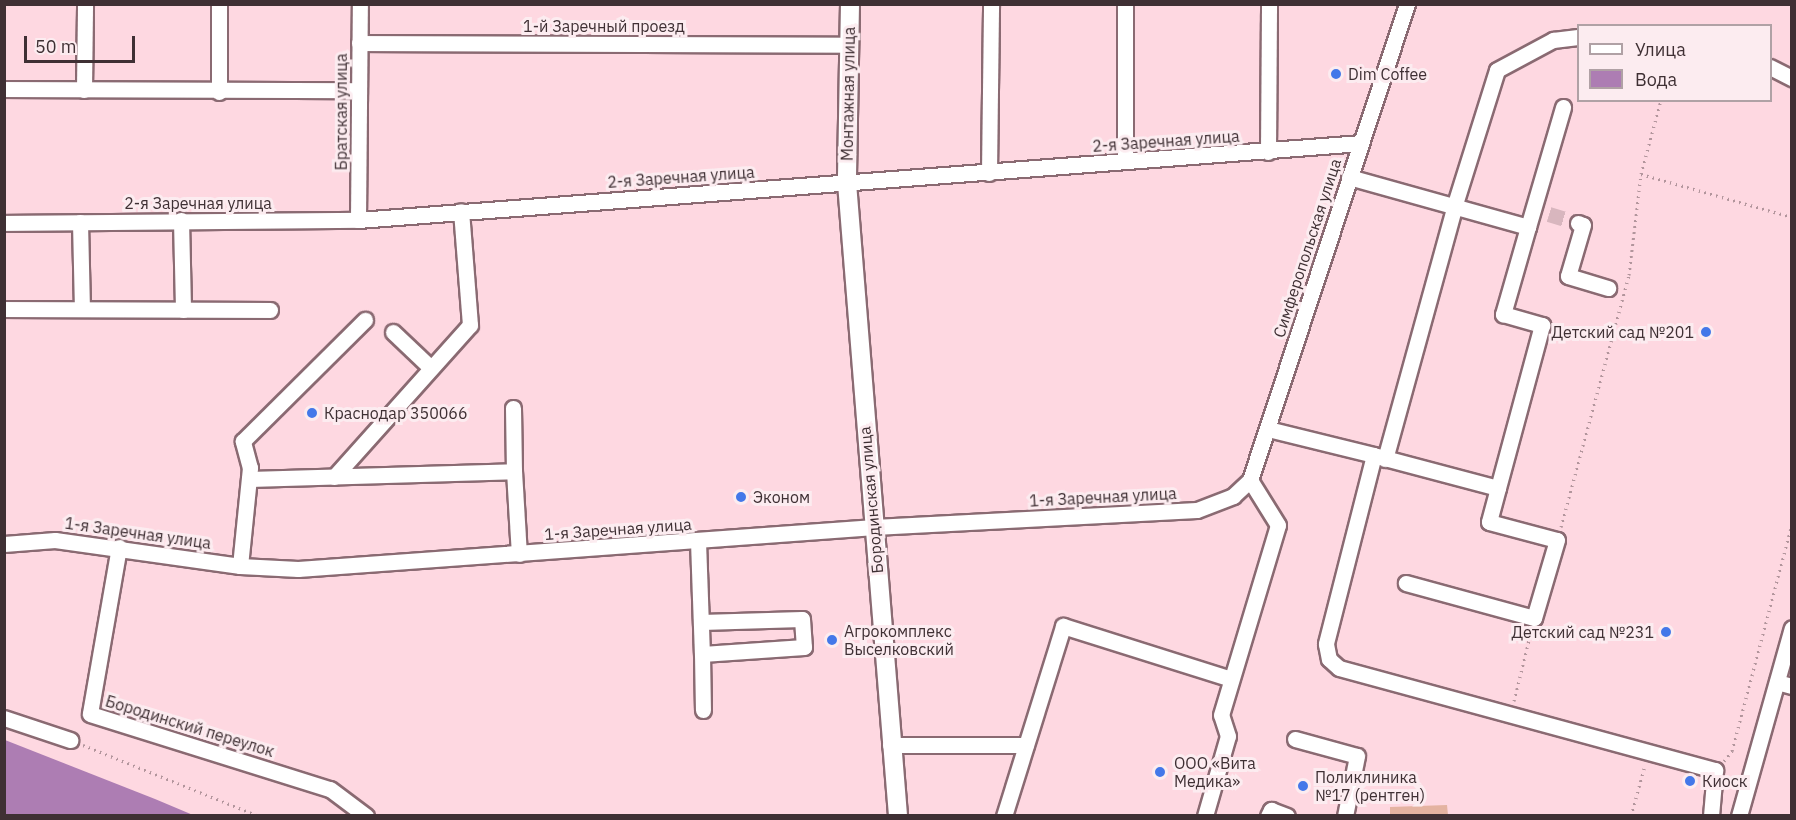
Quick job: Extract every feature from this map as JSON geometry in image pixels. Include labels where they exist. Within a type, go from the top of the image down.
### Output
[{"type":"main road","name":"Монтажная улица","points":[[847,183],[850,4]]},
{"type":"main road","name":"Бородинская улица","points":[[847,183],[890,745],[898,816]]},
{"type":"street","points":[[84,90],[86,4]]},
{"type":"street","points":[[219,4],[219,92]]},
{"type":"street","name":"Братская улица","points":[[358,220],[360,4]]},
{"type":"street","points":[[989,173],[991,4]]},
{"type":"street","points":[[1125,4],[1125,161]]},
{"type":"street","points":[[1268,152],[1269,4]]},
{"type":"street","name":"Симферопольская улица","points":[[1233,496],[1250,480],[1407,4]]},
{"type":"street","points":[[1577,37],[1553,40],[1497,70],[1455,204],[1326,644],[1329,659],[1340,668],[1511,713],[1648,754],[1715,770],[1711,816]]},
{"type":"street","name":"1-й Заречный проезд","points":[[359,43],[849,45]]},
{"type":"street","points":[[1772,68],[1791,78]]},
{"type":"street","points":[[4,89],[219,92],[358,90]]},
{"type":"street","points":[[1406,583],[1534,618],[1557,540],[1490,522],[1542,325],[1503,314],[1563,107]]},
{"type":"street","name":"2-я Заречная улица","points":[[4,223],[358,220],[1268,152],[1360,142]]},
{"type":"street","points":[[1349,177],[1455,204],[1528,227]]},
{"type":"street","points":[[1534,209],[1549,214]]},
{"type":"street","points":[[334,477],[470,324],[461,211]]},
{"type":"street","points":[[181,220],[183,310]]},
{"type":"street","points":[[80,222],[82,309]]},
{"type":"street","points":[[1578,223],[1583,225],[1568,276],[1608,288]]},
{"type":"street","points":[[4,309],[270,310]]},
{"type":"street","points":[[240,566],[249,479],[243,441],[365,320]]},
{"type":"street","points":[[393,332],[431,368]]},
{"type":"street","points":[[513,408],[519,554]]},
{"type":"street","points":[[1268,429],[1498,488]]},
{"type":"street","points":[[249,479],[514,471]]},
{"type":"street","points":[[1205,816],[1228,736],[1221,716],[1278,525],[1250,480]]},
{"type":"street","name":"1-я Заречная улица","points":[[4,544],[55,540],[119,547],[240,566],[298,569],[874,527],[1197,510],[1233,496]]},
{"type":"street","points":[[698,541],[703,710]]},
{"type":"street","name":"Бородинский переулок","points":[[119,547],[90,714],[330,789],[366,816]]},
{"type":"street","points":[[701,622],[802,619],[804,647],[702,654]]},
{"type":"street","points":[[1004,816],[1064,626],[1231,680]]},
{"type":"street","points":[[1739,816],[1784,684],[1791,628]]},
{"type":"street","points":[[4,718],[70,740]]},
{"type":"street","points":[[1295,739],[1357,756],[1345,816]]},
{"type":"street","points":[[890,745],[1026,745]]},
{"type":"street","points":[[1268,816],[1271,810],[1287,816]]},
{"type":"path","points":[[1557,540],[1629,275],[1641,174],[1660,102]]},
{"type":"path","points":[[1641,174],[1791,217]]},
{"type":"path","points":[[1715,770],[1732,751],[1791,524]]},
{"type":"path","points":[[1511,713],[1534,618]]},
{"type":"path","points":[[70,740],[259,816]]},
{"type":"path","points":[[1631,816],[1648,754]]},
{"type":"shaded area","points":[[1447,805],[1448,815],[1390,815],[1390,807]]},
{"type":"water","points":[[5,740],[155,799],[193,815],[5,815]]},
{"type":"tunnel","points":[[1549,214],[1578,223]]},
{"type":"place","name":"Dim Coffee","points":[[1336,74]]},
{"type":"place","name":"Детский сад №201","points":[[1706,332]]},
{"type":"place","name":"Краснодар 350066","points":[[312,413]]},
{"type":"place","name":"Эконом","points":[[741,497]]},
{"type":"place","name":"Детский сад №231","points":[[1666,632]]},
{"type":"place","name":"Агрокомплекс Выселковский","points":[[832,640]]},
{"type":"place","name":"ООО «Вита Медика»","points":[[1160,772]]},
{"type":"place","name":"Киоск","points":[[1690,781]]},
{"type":"place","name":"Поликлиника №17 (рентген)","points":[[1303,786]]}]
